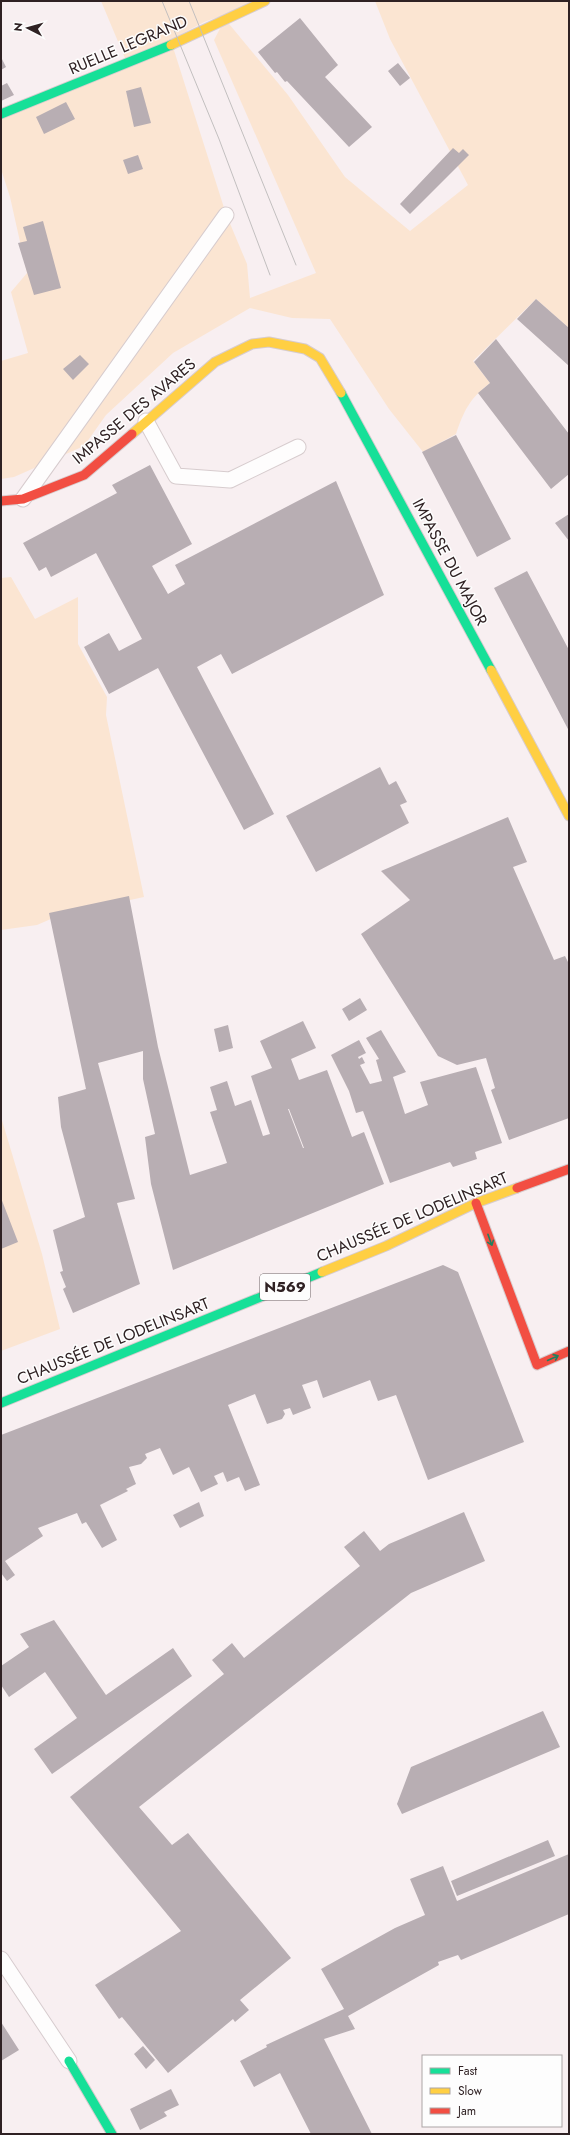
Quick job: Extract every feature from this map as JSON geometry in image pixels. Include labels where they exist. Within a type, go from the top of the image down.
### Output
[{"type":"street","name":"RUELLE LEGRAND","points":[[1,114],[159,50],[265,1]]},
{"type":"street","name":"IMPASSE DES AVARES","points":[[1,502],[23,499],[84,475],[215,362],[252,344],[269,342],[285,344]]},
{"type":"street","name":"IMPASSE DU MAJOR","points":[[285,344],[305,349],[320,358],[358,422],[569,816]]},
{"type":"street","name":"CHAUSSÉE DE LODELINSART","points":[[1,1403],[386,1246],[476,1203],[569,1169]]},
{"type":"street","points":[[476,1203],[537,1365],[569,1351]]},
{"type":"street","points":[[68,2061],[112,2134]]},
{"type":"lane","points":[[23,499],[226,214]]},
{"type":"lane","points":[[146,421],[176,476],[230,480],[298,447]]},
{"type":"lane","points":[[1,1959],[68,2061]]},
{"type":"shaded area","points":[[101,1],[264,1],[204,22],[133,60],[172,44],[226,214],[247,264],[250,298],[316,273],[214,40],[225,19],[288,95],[345,177],[410,231],[468,185],[390,39],[375,1],[569,1],[569,328],[536,299],[473,361],[490,383],[477,394],[468,406],[456,434],[423,452],[389,409],[330,319],[292,318],[250,308],[173,353],[106,415],[84,446],[14,477],[1,479],[1,361],[28,353],[11,292],[27,273],[10,197],[1,169],[1,114],[127,63]]},
{"type":"shaded area","points":[[11,577],[35,619],[78,597],[78,644],[107,697],[106,715],[144,897],[60,915],[37,925],[1,930],[1,578]]},
{"type":"shaded area","points":[[1,1117],[42,1254],[60,1329],[1,1351]]},
{"type":"building","points":[[300,18],[338,65],[325,77],[372,127],[349,147],[287,81],[285,82],[277,72],[275,73],[258,52]]},
{"type":"building","points":[[1,57],[6,67],[1,70]]},
{"type":"building","points":[[398,63],[410,78],[400,86],[388,71]]},
{"type":"building","points":[[7,83],[14,95],[1,101],[1,86]]},
{"type":"building","points":[[141,87],[151,123],[134,127],[126,91]]},
{"type":"building","points":[[66,102],[75,119],[44,134],[36,117]]},
{"type":"building","points":[[453,148],[459,153],[463,149],[469,155],[410,214],[400,204]]},
{"type":"building","points":[[138,155],[143,169],[128,174],[123,160]]},
{"type":"building","points":[[43,221],[61,288],[34,295],[18,243],[27,241],[23,227]]},
{"type":"building","points":[[536,299],[569,328],[569,366],[517,319]]},
{"type":"building","points":[[496,339],[569,434],[569,474],[551,489],[478,393],[490,383],[474,362]]},
{"type":"building","points":[[80,355],[89,364],[73,380],[63,369]]},
{"type":"building","points":[[456,435],[511,539],[477,557],[422,452]]},
{"type":"building","points":[[150,465],[192,544],[152,566],[168,594],[185,584],[175,565],[336,481],[384,595],[232,674],[221,654],[197,667],[274,814],[244,830],[158,668],[109,694],[84,647],[109,633],[119,651],[142,639],[96,553],[51,577],[46,567],[39,571],[23,543],[117,493],[112,485]]},
{"type":"building","points":[[569,514],[569,541],[555,523]]},
{"type":"building","points":[[527,571],[569,650],[569,731],[494,588]]},
{"type":"building","points":[[380,767],[389,785],[396,781],[407,802],[400,805],[409,823],[316,872],[286,816]]},
{"type":"building","points":[[508,817],[527,862],[513,867],[554,960],[565,956],[569,964],[569,1118],[509,1140],[491,1090],[495,1088],[486,1058],[457,1065],[438,1056],[361,934],[410,900],[381,871]]},
{"type":"building","points":[[129,896],[158,1047],[190,1175],[227,1163],[210,1112],[217,1110],[210,1087],[227,1081],[235,1106],[251,1100],[263,1136],[270,1134],[251,1076],[272,1068],[260,1041],[303,1021],[316,1048],[291,1059],[299,1080],[327,1070],[352,1137],[364,1132],[384,1184],[173,1270],[151,1184],[145,1137],[155,1134],[143,1079],[143,1051],[98,1063],[135,1199],[117,1203],[140,1284],[73,1313],[63,1289],[66,1287],[60,1272],[63,1271],[53,1230],[85,1217],[61,1127],[58,1097],[86,1089],[49,913]],"holes":[[[288,1109],[289,1109],[304,1148]]]},
{"type":"building","points":[[360,998],[367,1010],[349,1021],[342,1009]]},
{"type":"building","points":[[228,1025],[233,1048],[219,1052],[214,1029]]},
{"type":"building","points":[[381,1030],[406,1072],[393,1077],[405,1114],[428,1105],[420,1082],[476,1067],[502,1143],[475,1152],[477,1159],[453,1167],[450,1162],[390,1183],[363,1111],[356,1113],[349,1091],[331,1055],[359,1040],[366,1053],[358,1057],[359,1059],[362,1057],[365,1063],[360,1065],[370,1084],[382,1081],[376,1060],[379,1059],[366,1038]]},
{"type":"building","points":[[1,1198],[18,1242],[1,1249]]},
{"type":"building","points":[[443,1265],[458,1272],[524,1442],[428,1480],[396,1395],[378,1401],[370,1380],[323,1398],[317,1380],[302,1385],[311,1408],[293,1415],[290,1408],[283,1410],[285,1414],[282,1419],[267,1424],[255,1394],[228,1405],[260,1485],[245,1491],[239,1477],[227,1482],[223,1472],[214,1476],[218,1484],[201,1492],[189,1467],[173,1475],[160,1448],[145,1454],[147,1458],[141,1464],[129,1467],[136,1484],[126,1489],[128,1491],[100,1505],[117,1540],[102,1548],[86,1522],[82,1524],[77,1513],[38,1528],[43,1536],[5,1561],[15,1575],[7,1581],[1,1573],[1,1435]]},
{"type":"building","points":[[199,1502],[204,1516],[180,1528],[173,1515]]},
{"type":"building","points":[[464,1512],[485,1561],[411,1593],[139,1807],[172,1845],[188,1833],[291,1958],[240,2000],[249,2010],[235,2022],[233,2019],[168,2073],[122,2017],[119,2019],[95,1985],[181,1931],[70,1797],[224,1674],[212,1660],[232,1643],[244,1658],[360,1566],[344,1547],[364,1531],[380,1551],[389,1544]]},
{"type":"building","points":[[54,1620],[106,1695],[173,1648],[192,1676],[52,1774],[34,1749],[77,1718],[45,1672],[9,1697],[1,1685],[1,1666],[29,1647],[20,1634]]},
{"type":"building","points":[[543,1711],[560,1747],[402,1814],[397,1804],[411,1767]]},
{"type":"building","points":[[548,1840],[555,1856],[457,1896],[451,1881]]},
{"type":"building","points":[[569,1854],[569,1914],[461,1960],[458,1955],[438,1962],[439,1965],[348,2016],[355,2029],[324,2039],[372,2134],[311,2134],[280,2073],[254,2087],[240,2061],[267,2047],[266,2045],[344,2009],[321,1969],[395,1928],[425,1915],[410,1879],[443,1866],[457,1901]]},
{"type":"building","points":[[1,2022],[19,2050],[1,2061]]},
{"type":"building","points":[[143,2046],[155,2060],[146,2069],[134,2054]]},
{"type":"building","points":[[171,2089],[179,2105],[164,2112],[167,2116],[140,2130],[130,2109]]},
{"type":"tram line","points":[[162,1],[219,139],[270,275]]},
{"type":"tram line","points":[[189,1],[296,265]]},
{"type":"traffic: fast","points":[[1,114],[171,45]]},
{"type":"traffic: fast","points":[[341,393],[491,670]]},
{"type":"traffic: fast","points":[[1,1403],[322,1272]]},
{"type":"traffic: fast","points":[[69,2061],[112,2134]]},
{"type":"traffic: slow","points":[[171,45],[265,1]]},
{"type":"traffic: slow","points":[[132,434],[215,362],[252,344],[269,342],[305,349],[320,358],[341,393]]},
{"type":"traffic: slow","points":[[491,670],[569,816]]},
{"type":"traffic: slow","points":[[322,1272],[386,1246],[476,1203],[517,1188]]},
{"type":"traffic: jam","points":[[1,501],[23,499],[84,475],[132,434]]},
{"type":"traffic: jam","points":[[517,1188],[569,1169]]},
{"type":"traffic: jam","points":[[476,1203],[537,1365],[569,1351]]}]
